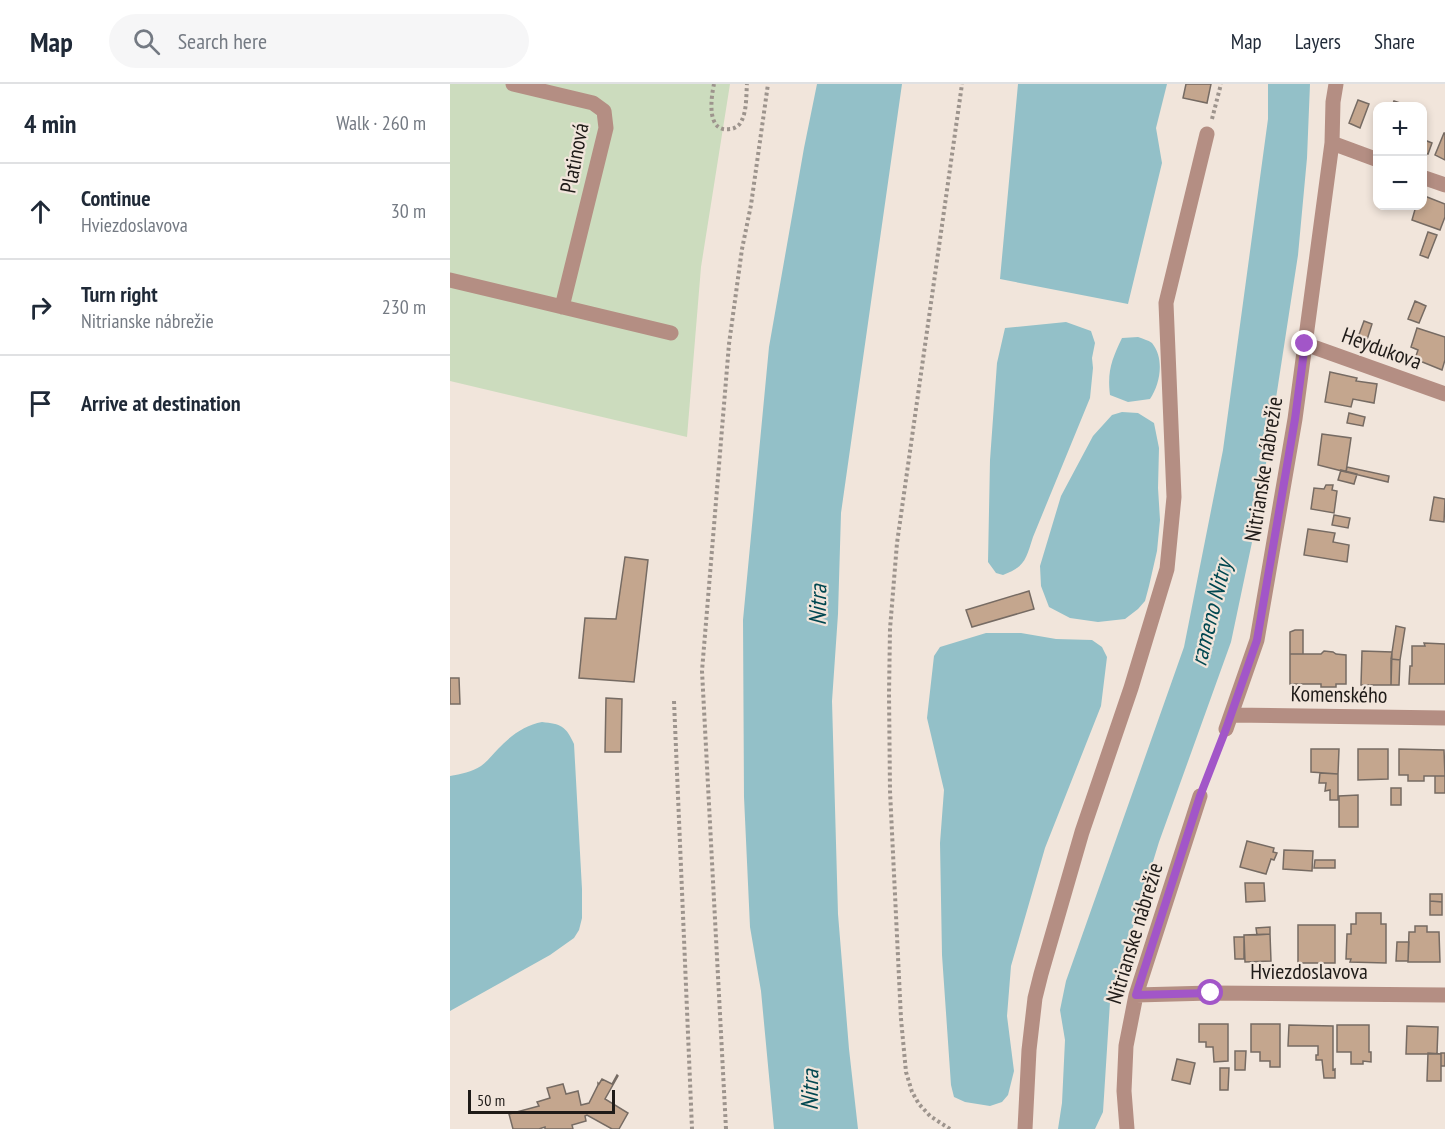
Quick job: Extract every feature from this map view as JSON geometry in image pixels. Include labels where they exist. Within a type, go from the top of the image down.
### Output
[{"type":"street","name":"Platinová","points":[[513,84],[593,103],[604,111],[606,128],[562,307]]},
{"type":"street","name":"Nitrianske nábrežie","points":[[1226,729],[1257,640],[1295,419],[1332,143],[1336,84]]},
{"type":"street","points":[[1025,1129],[1029,1050],[1035,998],[1041,974],[1082,832],[1131,688],[1167,569],[1174,497],[1166,303],[1207,134]]},
{"type":"street","points":[[1332,143],[1373,158]]},
{"type":"street","points":[[1427,179],[1445,185]]},
{"type":"street","points":[[450,280],[671,333]]},
{"type":"street","name":"Heydukova","points":[[1305,344],[1445,394]]},
{"type":"street","name":"Komenského","points":[[1231,715],[1445,718]]},
{"type":"street","name":"Nitrianske nábrežie","points":[[1127,1129],[1124,1091],[1125,1046],[1136,995],[1200,796]]},
{"type":"street","name":"Hviezdoslavova","points":[[1136,995],[1211,993],[1445,995]]},
{"type":"path","points":[[714,84],[710,99],[713,120],[719,128],[731,129],[741,122],[745,110],[747,84]]},
{"type":"path","points":[[726,1129],[702,670],[729,344],[768,84]]},
{"type":"path","points":[[950,1129],[930,1116],[919,1104],[912,1092],[906,1072],[901,1019],[890,791],[889,694],[890,629],[897,543],[962,84]]},
{"type":"path","points":[[1207,134],[1221,84]]},
{"type":"path","points":[[674,701],[692,1129]]},
{"type":"path","points":[[1200,796],[1226,729]]},
{"type":"green space","points":[[450,84],[730,84],[701,267],[687,437],[450,381]]},
{"type":"water","name":"Nitra","points":[[817,84],[902,84],[841,513],[838,614],[832,701],[838,914],[858,1129],[774,1129],[761,991],[750,927],[744,797],[743,620],[769,347]]},
{"type":"water","points":[[1018,84],[1167,84],[1156,128],[1162,163],[1128,304],[1000,279]]},
{"type":"water","name":"rameno Nitry","points":[[1268,84],[1310,84],[1307,158],[1298,255],[1259,509],[1231,642],[1159,842],[1110,1002],[1103,1112],[1095,1129],[1058,1129],[1062,1103],[1065,1040],[1060,1010],[1066,981],[1184,647],[1223,450],[1268,119]]},
{"type":"water","points":[[1066,322],[1091,331],[1095,343],[1090,398],[1026,557],[1016,569],[1003,575],[996,573],[988,562],[990,460],[997,363],[1005,328]]},
{"type":"water","points":[[1138,337],[1152,343],[1156,349],[1160,371],[1150,399],[1128,402],[1110,395],[1110,372],[1122,338]]},
{"type":"water","points":[[1122,412],[1138,413],[1154,423],[1159,448],[1160,520],[1157,551],[1149,586],[1145,601],[1125,619],[1098,622],[1070,618],[1049,607],[1041,586],[1040,566],[1061,496],[1093,436],[1112,415]]},
{"type":"water","points":[[986,633],[1021,633],[1056,639],[1092,640],[1102,647],[1107,657],[1101,706],[1045,848],[1011,966],[1007,1016],[1014,1071],[1008,1095],[1002,1102],[990,1106],[965,1102],[954,1097],[951,1085],[942,955],[940,843],[944,790],[927,718],[934,656],[940,647]]},
{"type":"water","points":[[542,722],[562,727],[574,744],[582,889],[582,918],[579,930],[574,938],[550,955],[450,1011],[450,776],[478,768],[524,728]]},
{"type":"building","points":[[1186,84],[1211,84],[1207,103],[1183,98]]},
{"type":"building","points":[[1358,100],[1369,104],[1360,128],[1349,123]]},
{"type":"building","points":[[1445,133],[1445,160],[1435,155]]},
{"type":"building","points":[[1427,141],[1432,143],[1427,154]]},
{"type":"building","points":[[1427,197],[1445,204],[1445,217],[1440,230],[1412,220],[1415,210],[1427,210]]},
{"type":"building","points":[[1428,232],[1437,235],[1428,258],[1420,255]]},
{"type":"building","points":[[1415,301],[1426,306],[1419,323],[1408,319]]},
{"type":"building","points":[[1364,321],[1372,324],[1366,343],[1357,340]]},
{"type":"building","points":[[1417,328],[1445,337],[1445,360],[1442,370],[1415,359],[1418,350],[1411,347]]},
{"type":"building","points":[[1330,372],[1357,378],[1356,381],[1377,384],[1374,403],[1353,399],[1351,407],[1325,402]]},
{"type":"building","points":[[1349,413],[1365,417],[1363,426],[1347,423]]},
{"type":"building","points":[[1322,434],[1351,438],[1346,472],[1318,465]]},
{"type":"building","points":[[1347,467],[1389,476],[1388,482],[1346,472]]},
{"type":"building","points":[[1341,470],[1357,474],[1354,484],[1338,480]]},
{"type":"building","points":[[1326,485],[1333,485],[1332,490],[1337,491],[1334,513],[1311,509],[1314,488],[1324,489]]},
{"type":"building","points":[[1434,497],[1445,499],[1444,522],[1430,520]]},
{"type":"building","points":[[1334,515],[1350,518],[1348,528],[1332,525]]},
{"type":"building","points":[[1308,529],[1335,533],[1333,542],[1349,545],[1347,562],[1304,555]]},
{"type":"building","points":[[625,557],[648,560],[634,682],[579,678],[585,618],[616,619]]},
{"type":"building","points":[[1029,591],[1034,609],[972,627],[966,610]]},
{"type":"building","points":[[1396,626],[1405,628],[1400,660],[1391,659]]},
{"type":"building","points":[[1303,630],[1303,654],[1290,654],[1290,632]]},
{"type":"building","points":[[1424,643],[1445,644],[1445,684],[1409,684],[1412,646],[1425,646]]},
{"type":"building","points":[[1324,651],[1346,655],[1346,684],[1321,687],[1321,684],[1290,684],[1290,654],[1321,654]]},
{"type":"building","points":[[1362,651],[1392,652],[1391,685],[1361,685]]},
{"type":"building","points":[[1391,659],[1400,660],[1399,685],[1391,685]]},
{"type":"building","points":[[450,678],[459,678],[460,704],[450,704]]},
{"type":"building","points":[[606,698],[622,699],[621,752],[605,752]]},
{"type":"building","points":[[1311,749],[1339,749],[1338,774],[1311,772]]},
{"type":"building","points":[[1358,749],[1388,749],[1388,779],[1358,780]]},
{"type":"building","points":[[1399,749],[1444,750],[1445,776],[1424,776],[1424,781],[1408,781],[1408,775],[1399,775]]},
{"type":"building","points":[[1320,773],[1338,774],[1338,800],[1330,800],[1330,790],[1325,791],[1326,783],[1319,783]]},
{"type":"building","points":[[1435,776],[1445,776],[1445,793],[1435,793]]},
{"type":"building","points":[[1391,788],[1401,788],[1401,805],[1391,805]]},
{"type":"building","points":[[1358,795],[1358,827],[1339,827],[1339,796]]},
{"type":"building","points":[[1247,841],[1274,848],[1273,852],[1277,853],[1274,860],[1271,859],[1266,874],[1240,867]]},
{"type":"building","points":[[1284,850],[1313,851],[1312,871],[1283,869]]},
{"type":"building","points":[[1315,860],[1335,860],[1335,868],[1314,868]]},
{"type":"building","points":[[1245,883],[1264,883],[1265,901],[1246,902]]},
{"type":"building","points":[[1430,894],[1442,894],[1442,902],[1430,901]]},
{"type":"building","points":[[1430,901],[1442,902],[1442,915],[1430,915]]},
{"type":"building","points":[[1356,913],[1381,913],[1381,924],[1386,924],[1386,963],[1350,962],[1351,959],[1346,959],[1347,934],[1351,934],[1351,924],[1356,924]]},
{"type":"building","points":[[1298,925],[1335,925],[1335,963],[1298,963]]},
{"type":"building","points":[[1415,926],[1427,926],[1427,932],[1439,932],[1440,962],[1408,962],[1409,932],[1415,932]]},
{"type":"building","points":[[1270,927],[1270,934],[1257,935],[1256,928]]},
{"type":"building","points":[[1270,934],[1271,961],[1245,962],[1244,935]]},
{"type":"building","points":[[1234,937],[1244,937],[1244,959],[1235,959]]},
{"type":"building","points":[[1397,942],[1409,942],[1408,961],[1396,961]]},
{"type":"building","points":[[1199,1024],[1228,1024],[1228,1061],[1214,1062],[1213,1047],[1206,1047],[1206,1042],[1199,1042]]},
{"type":"building","points":[[1251,1024],[1280,1024],[1280,1067],[1270,1067],[1270,1061],[1260,1061],[1260,1052],[1251,1052]]},
{"type":"building","points":[[1289,1025],[1333,1026],[1335,1078],[1324,1078],[1322,1060],[1316,1060],[1318,1046],[1288,1046]]},
{"type":"building","points":[[1337,1025],[1369,1025],[1371,1062],[1351,1064],[1351,1052],[1337,1052]]},
{"type":"building","points":[[1407,1026],[1438,1027],[1437,1054],[1406,1054]]},
{"type":"building","points":[[1235,1051],[1246,1051],[1245,1070],[1235,1070]]},
{"type":"building","points":[[1428,1053],[1441,1054],[1441,1081],[1427,1081]]},
{"type":"building","points":[[1441,1053],[1445,1053],[1445,1066],[1441,1066]]},
{"type":"building","points":[[1177,1059],[1195,1063],[1190,1084],[1172,1080]]},
{"type":"building","points":[[1220,1068],[1229,1068],[1228,1090],[1220,1090]]},
{"type":"building","points":[[617,1075],[605,1099],[628,1113],[619,1129],[612,1129],[587,1115],[585,1116],[586,1121],[572,1125],[573,1129],[545,1129],[545,1127],[513,1129],[509,1114],[539,1106],[537,1102],[550,1098],[547,1088],[563,1084],[566,1094],[578,1091],[581,1105],[589,1103],[602,1079],[612,1084]]},
{"type":"route","points":[[1211,993],[1136,995],[1200,796],[1257,640],[1295,419],[1305,344]]}]
